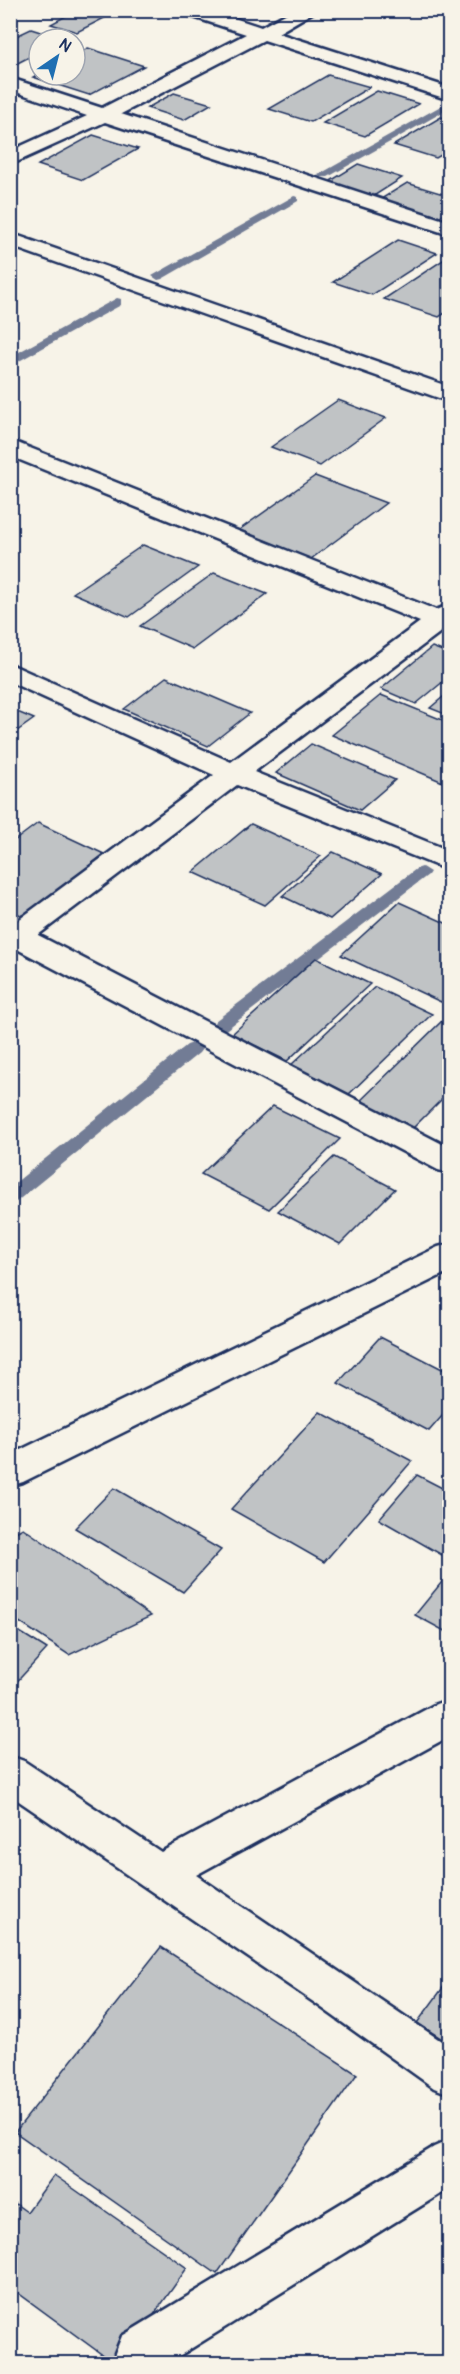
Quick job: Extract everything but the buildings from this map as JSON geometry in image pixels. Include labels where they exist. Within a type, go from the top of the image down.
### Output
[{"type":"street","points":[[190,10],[450,94]]},
{"type":"street","points":[[10,159],[102,116],[308,10]]},
{"type":"street","points":[[10,84],[450,229]]},
{"type":"street","points":[[10,239],[450,395]]},
{"type":"street","points":[[10,447],[446,619]]},
{"type":"street","points":[[446,619],[232,773],[12,936],[450,1161]]},
{"type":"street","points":[[10,672],[232,773],[450,862]]},
{"type":"street","points":[[10,1472],[450,1256]]},
{"type":"street","points":[[160,1874],[450,1716]]},
{"type":"street","points":[[10,1773],[450,2073]]},
{"type":"street","points":[[139,2353],[450,2162]]},
{"type":"waterway","points":[[324,175],[446,106]]},
{"type":"waterway","points":[[158,276],[294,199]]},
{"type":"waterway","points":[[10,362],[117,302]]},
{"type":"waterway","points":[[221,1025],[422,872]]},
{"type":"waterway","points":[[10,1197],[193,1049]]}]
